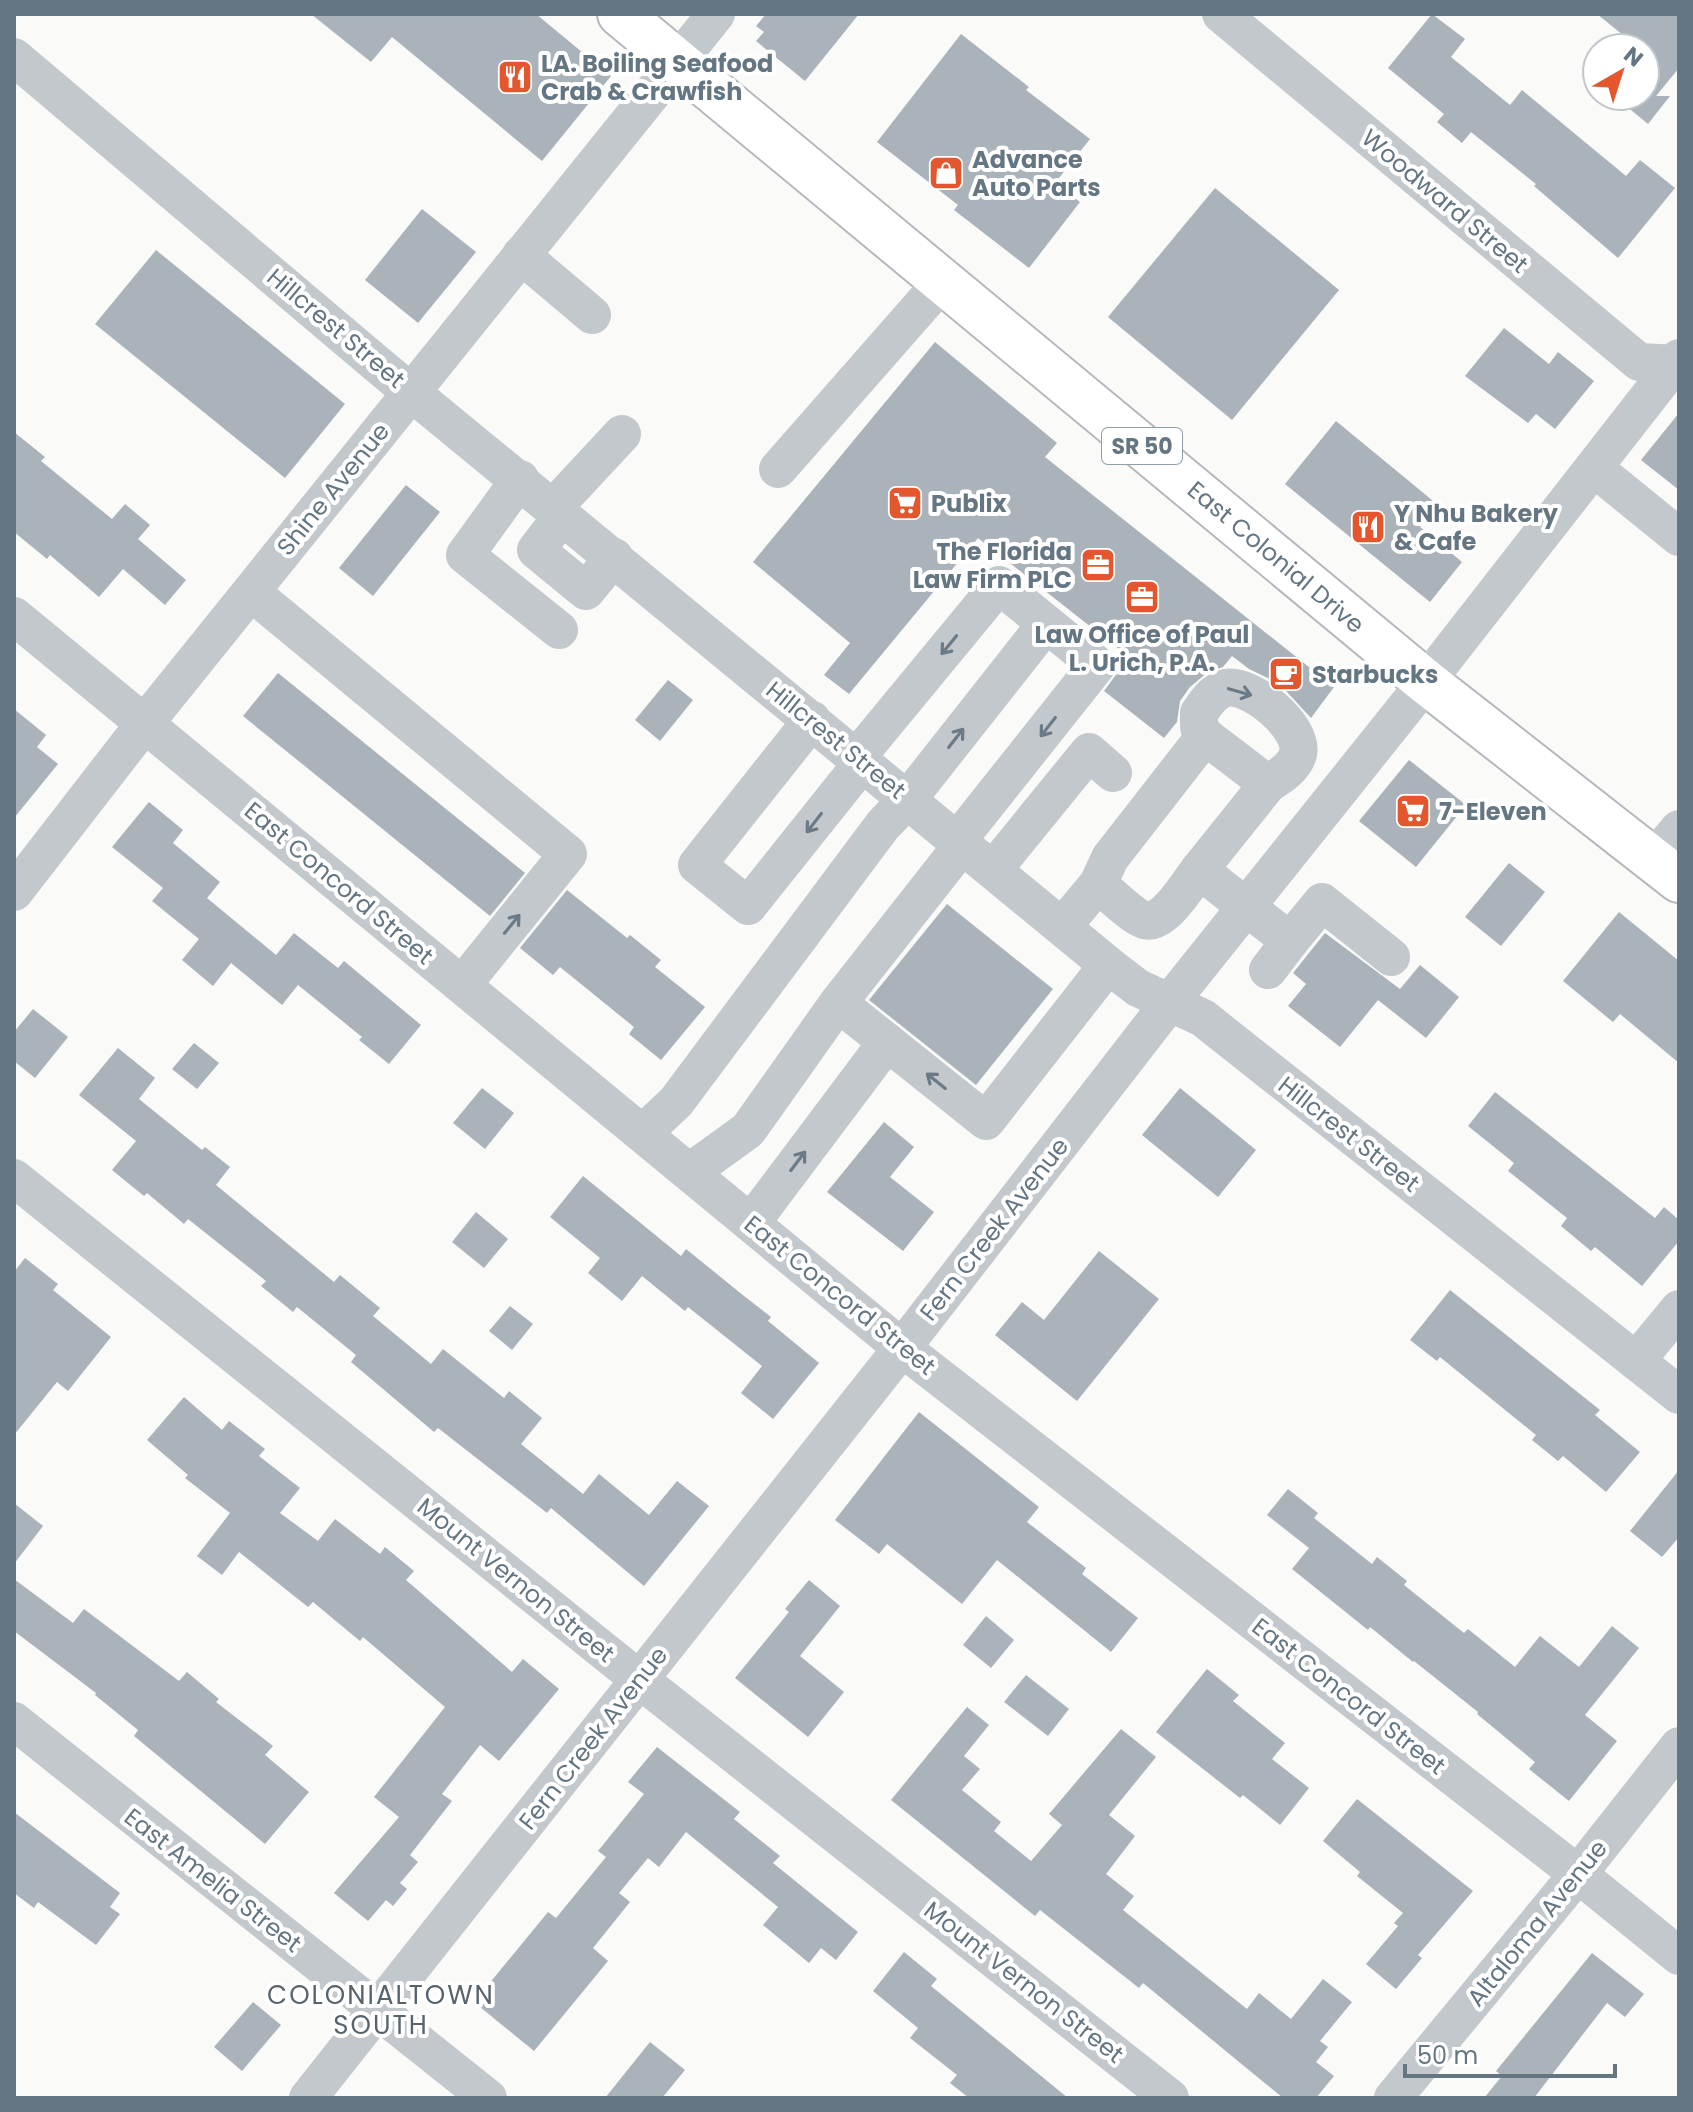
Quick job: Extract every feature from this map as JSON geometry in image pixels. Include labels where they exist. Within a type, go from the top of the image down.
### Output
[{"type":"highway","name":"East Colonial Drive","points":[[620,14],[1426,682],[1670,856]]},
{"type":"street","name":"Shine Avenue","points":[[14,892],[145,723],[716,14]]},
{"type":"street","name":"Woodward Street","points":[[1221,14],[1639,362],[1677,362]]},
{"type":"street","name":"Hillcrest Street","points":[[14,57],[411,391],[1108,965],[1138,988],[1203,1018],[1679,1395]]},
{"type":"street","points":[[521,255],[592,315]]},
{"type":"street","points":[[778,469],[943,281]]},
{"type":"street","name":"Fern Creek Avenue","points":[[308,2098],[1677,362]]},
{"type":"street","points":[[559,511],[622,434]]},
{"type":"street","points":[[1594,468],[1679,537]]},
{"type":"street","points":[[520,479],[465,555],[559,630]]},
{"type":"street","points":[[690,1172],[748,1130],[838,1003],[1097,665],[999,585],[748,906],[697,865],[812,720]]},
{"type":"street","points":[[251,592],[568,854],[463,984]]},
{"type":"street","name":"East Concord Street","points":[[14,616],[902,1348],[1679,1956]]},
{"type":"street","points":[[643,1133],[676,1102],[883,825],[908,799],[1046,624]]},
{"type":"street","points":[[1098,884],[1143,920],[1163,917],[1268,784],[1285,773],[1297,756],[1299,739],[1285,720],[1261,700],[1246,691],[1228,688],[1213,695],[1199,713],[1199,727],[1205,736],[1268,784]]},
{"type":"street","points":[[1062,927],[1098,884],[1110,858],[1205,736]]},
{"type":"street","points":[[993,870],[1042,833],[1089,752],[1113,773]]},
{"type":"street","points":[[1199,870],[1247,907],[1279,956],[1322,902],[1391,957]]},
{"type":"street","points":[[838,1003],[986,1121],[1108,965]]},
{"type":"street","points":[[751,1223],[887,1042]]},
{"type":"street","name":"Mount Vernon Street","points":[[14,1178],[640,1680],[1170,2098]]},
{"type":"street","points":[[1636,1361],[1679,1309]]},
{"type":"street","name":"East Amelia Street","points":[[14,1721],[488,2098]]},
{"type":"street","name":"Altaloma Avenue","points":[[1393,2098],[1679,1746]]},
{"type":"building","points":[[311,14],[536,14],[611,76],[542,161],[392,37],[371,62]]},
{"type":"building","points":[[766,14],[859,14],[805,81],[756,41],[764,32],[756,26]]},
{"type":"building","points":[[1432,14],[1465,39],[1451,57],[1510,105],[1522,90],[1626,176],[1640,160],[1675,188],[1618,258],[1534,186],[1536,184],[1471,132],[1462,143],[1437,122],[1444,114],[1388,68]]},
{"type":"building","points":[[1597,14],[1679,14],[1679,68],[1661,90],[1661,32],[1619,32]]},
{"type":"building","points":[[961,34],[1090,139],[1055,183],[1080,202],[1029,268],[954,210],[958,205],[877,142]]},
{"type":"building","points":[[1661,96],[1670,96],[1661,107]]},
{"type":"building","points":[[1633,112],[1657,112],[1648,124]]},
{"type":"building","points":[[1215,188],[1339,290],[1232,420],[1108,317]]},
{"type":"building","points":[[422,209],[476,252],[418,323],[365,280]]},
{"type":"building","points":[[156,250],[345,404],[285,478],[95,324]]},
{"type":"building","points":[[1504,328],[1549,364],[1558,352],[1594,381],[1555,429],[1536,414],[1528,423],[1465,376]]},
{"type":"building","points":[[935,342],[1057,443],[1045,457],[1334,687],[1311,718],[1272,680],[1249,669],[1232,656],[1223,667],[1207,673],[1190,687],[1180,701],[1177,722],[1164,738],[1104,691],[1129,657],[978,538],[849,694],[824,675],[850,643],[753,562]]},
{"type":"building","points":[[1679,413],[1679,490],[1641,460]]},
{"type":"building","points":[[1336,421],[1438,505],[1420,527],[1462,562],[1430,602],[1285,484]]},
{"type":"building","points":[[14,432],[45,457],[41,461],[112,519],[125,504],[150,525],[138,539],[186,580],[165,605],[123,569],[99,597],[50,555],[47,559],[14,532]]},
{"type":"building","points":[[406,485],[440,512],[373,596],[339,568]]},
{"type":"building","points":[[278,673],[525,873],[490,916],[243,716]]},
{"type":"building","points":[[668,680],[693,700],[660,741],[635,720]]},
{"type":"building","points":[[14,709],[46,735],[37,747],[58,764],[14,818]]},
{"type":"building","points":[[1409,760],[1466,805],[1416,867],[1359,821]]},
{"type":"building","points":[[149,802],[183,830],[173,843],[220,882],[207,898],[276,955],[294,933],[338,968],[344,961],[421,1025],[389,1064],[359,1040],[362,1037],[298,985],[282,1005],[231,963],[213,986],[182,960],[199,939],[152,901],[163,888],[112,847]]},
{"type":"building","points":[[1509,863],[1545,892],[1501,946],[1465,917]]},
{"type":"building","points":[[567,890],[627,938],[630,935],[661,960],[655,967],[705,1007],[661,1060],[629,1034],[634,1027],[560,967],[553,975],[520,948]]},
{"type":"building","points":[[947,904],[1053,989],[976,1085],[869,1000]]},
{"type":"building","points":[[1619,912],[1679,961],[1679,1063],[1620,1014],[1613,1022],[1563,981]]},
{"type":"building","points":[[1325,933],[1400,989],[1420,965],[1459,997],[1426,1038],[1378,1000],[1340,1047],[1288,1006],[1306,984],[1293,973]]},
{"type":"building","points":[[33,1009],[68,1037],[35,1078],[14,1061],[14,1032]]},
{"type":"building","points":[[194,1043],[219,1063],[197,1089],[172,1069]]},
{"type":"building","points":[[118,1048],[155,1078],[139,1099],[202,1150],[205,1147],[230,1167],[216,1185],[334,1282],[340,1275],[380,1308],[373,1316],[431,1364],[443,1349],[504,1398],[509,1391],[542,1418],[521,1444],[583,1494],[599,1474],[649,1515],[677,1481],[709,1506],[644,1586],[551,1508],[547,1513],[438,1428],[434,1432],[351,1362],[356,1355],[297,1307],[293,1312],[261,1286],[266,1281],[188,1219],[184,1224],[147,1193],[144,1196],[112,1170],[136,1141],[79,1095]]},
{"type":"building","points":[[482,1088],[514,1113],[485,1149],[453,1123]]},
{"type":"building","points":[[1180,1088],[1256,1150],[1218,1197],[1142,1135]]},
{"type":"building","points":[[1495,1092],[1655,1218],[1664,1207],[1679,1220],[1679,1241],[1642,1286],[1595,1247],[1591,1251],[1561,1226],[1567,1218],[1508,1171],[1514,1163],[1468,1126]]},
{"type":"building","points":[[884,1122],[914,1147],[890,1177],[934,1212],[903,1251],[827,1192]]},
{"type":"building","points":[[583,1176],[681,1256],[686,1249],[771,1317],[768,1321],[819,1363],[773,1419],[741,1393],[762,1366],[688,1307],[685,1311],[642,1276],[622,1301],[588,1273],[600,1258],[550,1217]]},
{"type":"building","points":[[476,1212],[508,1239],[484,1268],[452,1242]]},
{"type":"building","points":[[1099,1251],[1159,1299],[1077,1401],[995,1335],[1022,1302],[1044,1320]]},
{"type":"building","points":[[25,1258],[58,1284],[53,1290],[111,1337],[68,1391],[57,1382],[14,1435],[14,1272]]},
{"type":"building","points":[[1450,1290],[1600,1410],[1595,1415],[1640,1452],[1606,1492],[1563,1456],[1558,1461],[1532,1440],[1536,1435],[1440,1357],[1437,1361],[1410,1340]]},
{"type":"building","points":[[510,1306],[533,1324],[512,1350],[489,1331]]},
{"type":"building","points":[[184,1397],[222,1430],[229,1421],[265,1449],[259,1456],[300,1488],[280,1513],[318,1541],[335,1519],[380,1554],[385,1547],[414,1571],[406,1580],[512,1672],[523,1659],[559,1689],[499,1761],[480,1745],[442,1794],[452,1801],[410,1855],[418,1862],[400,1883],[407,1889],[393,1906],[386,1900],[368,1921],[334,1893],[399,1817],[374,1797],[445,1707],[363,1637],[360,1641],[313,1602],[308,1607],[239,1552],[222,1575],[197,1556],[230,1513],[185,1478],[188,1475],[147,1440]]},
{"type":"building","points":[[919,1412],[1039,1507],[1027,1522],[1086,1568],[1082,1574],[1138,1618],[1111,1652],[997,1560],[962,1604],[887,1544],[879,1554],[835,1520]]},
{"type":"building","points":[[1679,1470],[1679,1537],[1662,1557],[1630,1531]]},
{"type":"building","points":[[1288,1489],[1318,1513],[1314,1518],[1372,1564],[1377,1557],[1407,1581],[1404,1585],[1464,1633],[1468,1629],[1515,1667],[1540,1636],[1579,1667],[1612,1626],[1639,1648],[1585,1715],[1617,1741],[1569,1801],[1529,1769],[1535,1762],[1478,1712],[1292,1569],[1309,1548],[1267,1515]]},
{"type":"building","points":[[14,1503],[43,1526],[14,1564]]},
{"type":"building","points":[[14,1579],[73,1623],[84,1609],[179,1681],[187,1672],[219,1699],[216,1702],[273,1746],[265,1755],[309,1792],[265,1844],[134,1736],[138,1730],[96,1693],[14,1631]]},
{"type":"building","points":[[809,1580],[840,1606],[800,1656],[844,1692],[808,1737],[735,1678],[789,1612],[785,1609]]},
{"type":"building","points":[[986,1616],[1014,1640],[991,1668],[963,1645]]},
{"type":"building","points":[[1207,1669],[1239,1695],[1233,1701],[1285,1743],[1272,1759],[1309,1788],[1280,1825],[1156,1732]]},
{"type":"building","points":[[1026,1675],[1069,1709],[1048,1736],[1004,1702]]},
{"type":"building","points":[[967,1707],[989,1725],[964,1756],[980,1769],[962,1790],[1001,1822],[994,1831],[1031,1861],[1062,1825],[1049,1814],[1121,1729],[1156,1757],[1109,1815],[1135,1836],[1106,1874],[1134,1896],[1123,1910],[1247,2009],[1259,1993],[1291,2019],[1323,1979],[1352,2002],[1320,2041],[1328,2047],[1316,2062],[1334,2076],[1316,2098],[1283,2098],[1143,1983],[1139,1988],[1040,1910],[1035,1916],[891,1800]]},
{"type":"building","points":[[657,1747],[740,1812],[734,1819],[780,1856],[773,1863],[858,1932],[836,1960],[821,1948],[809,1963],[763,1925],[778,1907],[686,1832],[659,1867],[648,1858],[619,1893],[630,1902],[593,1948],[608,1961],[534,2051],[474,2002],[548,1912],[556,1918],[606,1857],[598,1851],[644,1794],[628,1782]]},
{"type":"building","points":[[1357,1799],[1473,1891],[1418,1955],[1422,1958],[1396,1989],[1366,1964],[1398,1926],[1394,1923],[1403,1913],[1357,1876],[1360,1872],[1323,1841]]},
{"type":"building","points":[[14,1812],[120,1893],[110,1907],[120,1914],[96,1945],[38,1902],[34,1908],[14,1893]]},
{"type":"building","points":[[904,1952],[937,1979],[931,1986],[1068,2098],[969,2098],[950,2083],[957,2075],[910,2038],[918,2028],[873,1991]]},
{"type":"building","points":[[1592,1953],[1644,1994],[1625,2017],[1607,2003],[1534,2098],[1484,2098],[1502,2076],[1496,2071]]},
{"type":"building","points":[[253,2002],[281,2025],[242,2071],[214,2047]]},
{"type":"building","points":[[650,2042],[685,2070],[662,2098],[605,2098]]},
{"type":"place","name":"LA. Boiling Seafood Crab & Crawfish","points":[[515,77]]},
{"type":"place","name":"Advance Auto Parts","points":[[946,173]]},
{"type":"place","name":"Publix","points":[[905,503]]},
{"type":"place","name":"Y Nhu Bakery & Cafe","points":[[1368,527]]},
{"type":"place","name":"The Florida Law Firm PLC","points":[[1098,565]]},
{"type":"place","name":"Law Office of Paul L. Urich, P.A.","points":[[1142,597]]},
{"type":"place","name":"Starbucks","points":[[1286,674]]},
{"type":"place","name":"7-Eleven","points":[[1413,811]]},
{"type":"district","name":"COLONIALTOWN SOUTH","points":[[381,2010]]}]
